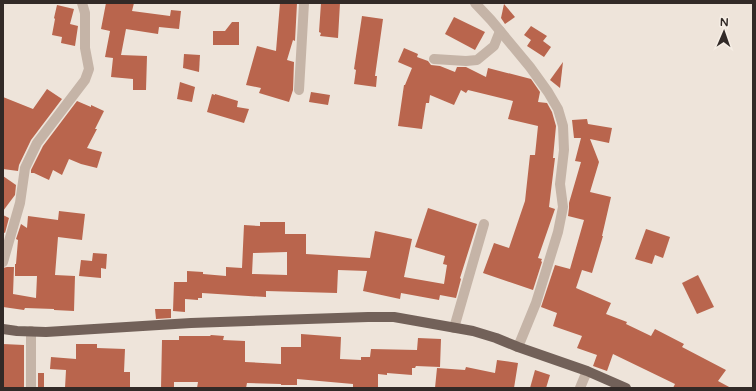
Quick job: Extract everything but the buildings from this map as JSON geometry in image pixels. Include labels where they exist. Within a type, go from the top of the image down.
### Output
[{"type":"main road","points":[[3,329],[46,332],[191,323],[394,317],[473,331],[496,338],[587,371],[626,388]]},
{"type":"street","points":[[3,262],[20,203],[25,168],[37,143],[85,80],[89,69],[85,48],[86,13],[82,3]]},
{"type":"street","points":[[299,90],[304,3]]},
{"type":"street","points":[[475,3],[530,67],[548,92],[558,109],[563,126],[564,150],[560,184],[564,207],[558,232],[536,303],[518,347]]},
{"type":"street","points":[[434,59],[477,60],[494,46],[500,32]]},
{"type":"street","points":[[454,328],[484,224]]},
{"type":"street","points":[[30,331],[30,388]]},
{"type":"street","points":[[580,388],[587,371]]}]
